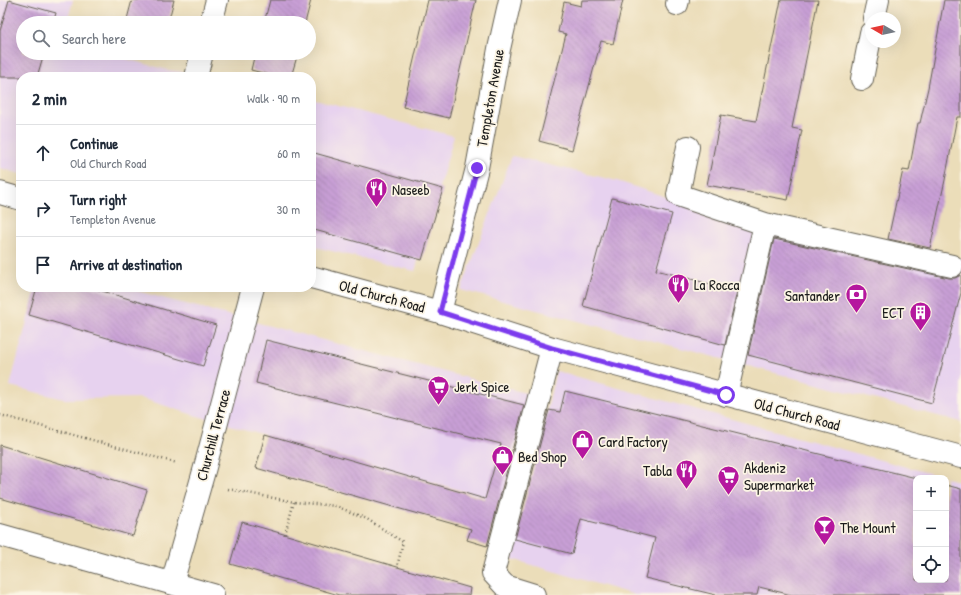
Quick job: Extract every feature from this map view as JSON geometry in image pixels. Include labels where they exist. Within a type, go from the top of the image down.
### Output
[{"type":"street","points":[[212,16],[217,0]]},
{"type":"street","name":"Templeton Avenue","points":[[440,312],[477,168],[499,49],[510,0]]},
{"type":"street","points":[[875,12],[878,0]]},
{"type":"street","points":[[862,79],[868,48]]},
{"type":"street","points":[[197,72],[200,60]]},
{"type":"street","points":[[688,147],[678,195],[765,224],[952,266]]},
{"type":"street","points":[[0,193],[16,198]]},
{"type":"street","points":[[726,395],[765,224]]},
{"type":"street","name":"Old Church Road","points":[[316,278],[440,312],[552,348],[961,457]]},
{"type":"street","name":"Churchill Terrace","points":[[172,583],[204,471],[252,292]]},
{"type":"street","points":[[534,595],[505,586],[493,573],[552,348]]},
{"type":"street","points":[[0,535],[213,595]]},
{"type":"path","points":[[285,534],[294,502]]},
{"type":"shaded area","points":[[0,0],[73,0],[69,16],[16,16],[16,60],[130,60],[168,70],[185,72],[16,72],[16,173],[0,168]]},
{"type":"shaded area","points":[[316,100],[454,136],[415,271],[316,247]]},
{"type":"shaded area","points":[[512,156],[617,181],[755,226],[961,269],[961,422],[461,290]]},
{"type":"shaded area","points":[[35,292],[140,292],[529,394],[502,502],[194,415],[141,398],[64,399],[10,386]]},
{"type":"shaded area","points":[[556,371],[935,475],[913,475],[913,583],[949,583],[949,479],[961,482],[961,595],[635,595],[512,559]]},
{"type":"building","points":[[9,0],[56,13],[55,16],[16,16],[16,60],[42,60],[38,72],[16,72],[16,77],[0,77],[0,31]]},
{"type":"building","points":[[132,0],[174,0],[170,16],[128,16]]},
{"type":"building","points":[[270,0],[311,0],[307,16],[266,16]]},
{"type":"building","points":[[428,0],[476,0],[449,118],[403,107]]},
{"type":"building","points":[[582,0],[623,0],[613,44],[601,41],[572,150],[539,141],[566,34],[558,32],[564,2],[581,6]]},
{"type":"building","points":[[781,0],[818,0],[792,128],[802,130],[788,200],[707,185],[721,115],[756,121]]},
{"type":"building","points":[[944,0],[961,0],[961,117],[957,117],[930,248],[888,239],[903,170],[909,171],[918,123],[920,123],[928,88]]},
{"type":"building","points":[[253,60],[296,60],[292,72],[259,72],[251,70]]},
{"type":"building","points":[[316,153],[443,189],[422,260],[316,230]]},
{"type":"building","points":[[612,198],[672,214],[656,270],[737,291],[725,345],[583,306]]},
{"type":"building","points":[[774,239],[949,278],[955,278],[961,275],[961,293],[932,403],[748,355]]},
{"type":"building","points":[[36,292],[106,292],[216,325],[203,366],[29,315]]},
{"type":"building","points":[[266,340],[524,405],[487,546],[467,540],[471,529],[256,468],[265,435],[485,499],[501,444],[256,383]]},
{"type":"building","points":[[565,391],[913,477],[913,583],[949,583],[949,486],[961,489],[961,595],[792,595],[759,587],[757,595],[716,595],[645,578],[655,538],[581,519],[572,554],[515,539],[549,410],[560,412]]},
{"type":"building","points":[[0,445],[147,490],[133,536],[0,498]]},
{"type":"building","points":[[242,522],[470,588],[469,595],[339,595],[230,564]]},
{"type":"place","name":"Naseeb","points":[[377,208]]},
{"type":"place","name":"La Rocca","points":[[679,304]]},
{"type":"place","name":"Santander","points":[[856,314]]},
{"type":"place","name":"ECT","points":[[920,332]]},
{"type":"place","name":"Jerk Spice","points":[[439,406]]},
{"type":"place","name":"Card Factory","points":[[583,460]]},
{"type":"place","name":"Bed Shop","points":[[503,476]]},
{"type":"place","name":"Tabla","points":[[687,490]]},
{"type":"place","name":"Akdeniz Supermarket","points":[[729,496]]},
{"type":"place","name":"The Mount","points":[[825,546]]},
{"type":"route","points":[[477,168],[440,312],[552,348],[726,395]]}]
